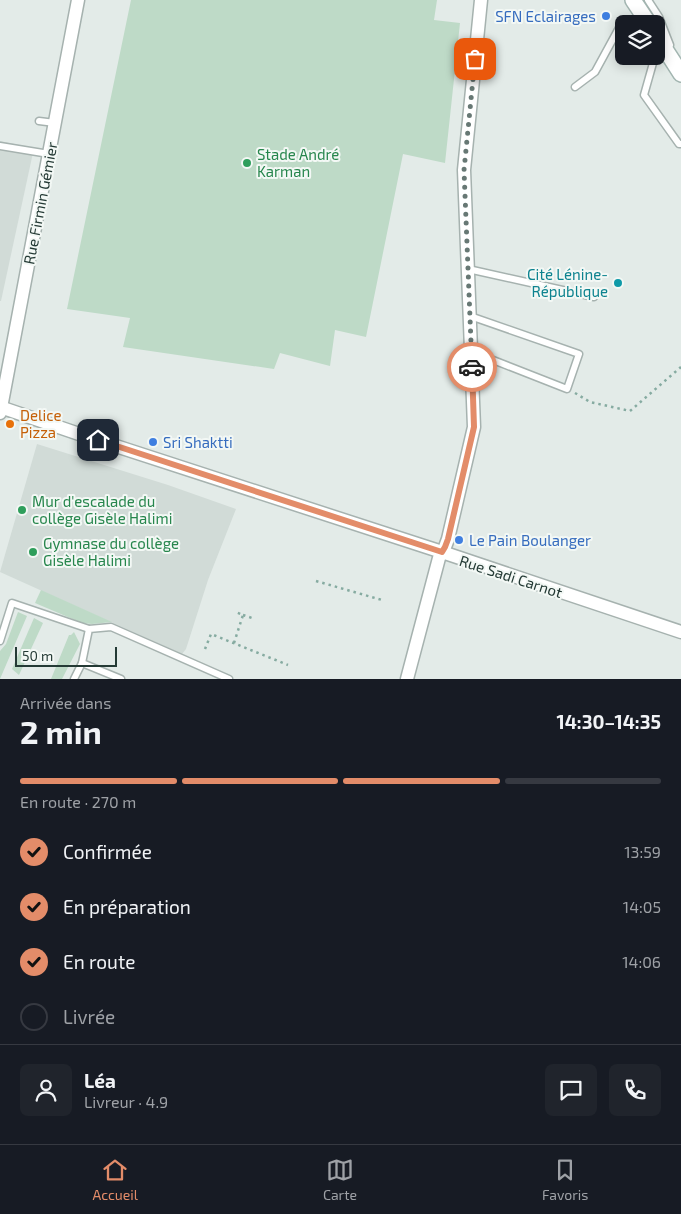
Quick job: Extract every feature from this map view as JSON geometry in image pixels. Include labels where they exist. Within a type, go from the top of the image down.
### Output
[{"type":"main road","points":[[633,0],[643,15]]},
{"type":"main road","points":[[665,55],[681,74]]},
{"type":"street","name":"Rue Firmin Gémier","points":[[0,409],[78,0]]},
{"type":"street","points":[[407,679],[437,564],[448,539],[474,427],[464,170],[481,0]]},
{"type":"street","name":"Rue Sadi Carnot","points":[[0,409],[442,552],[681,632]]},
{"type":"lane","points":[[648,0],[659,17],[681,74]]},
{"type":"lane","points":[[575,87],[595,72],[615,35]]},
{"type":"lane","points":[[652,65],[644,95],[679,144],[681,144]]},
{"type":"lane","points":[[39,121],[55,123]]},
{"type":"lane","points":[[0,146],[49,154]]},
{"type":"lane","points":[[468,269],[594,297]]},
{"type":"lane","points":[[470,316],[579,354],[567,389],[493,360]]},
{"type":"lane","points":[[0,641],[12,603],[90,629],[111,627],[229,679]]},
{"type":"lane","points":[[74,679],[82,663],[90,629]]},
{"type":"lane","points":[[82,663],[120,679]]},
{"type":"path","points":[[567,389],[590,402],[630,411],[681,367]]},
{"type":"path","points":[[316,581],[382,600]]},
{"type":"path","points":[[236,612],[252,618]]},
{"type":"path","points":[[234,643],[244,615]]},
{"type":"path","points":[[205,648],[211,634],[288,665]]},
{"type":"shaded area","points":[[0,141],[34,148],[1,301],[0,301]]},
{"type":"shaded area","points":[[37,444],[168,485],[236,509],[208,580],[186,649],[182,654],[0,572]]},
{"type":"green space","points":[[131,0],[437,0],[434,20],[460,23],[445,163],[403,154],[366,337],[335,330],[330,366],[280,353],[274,369],[123,347],[130,318],[67,309]]},
{"type":"green space","points":[[41,590],[112,622],[82,623],[35,603]]},
{"type":"green space","points":[[18,612],[27,616],[0,679],[0,651],[6,644]]},
{"type":"green space","points":[[34,618],[43,623],[19,675],[12,669]]},
{"type":"green space","points":[[74,632],[80,644],[62,679],[51,679],[69,635]]},
{"type":"way so far","points":[[472,367],[464,170],[475,59]]},
{"type":"place","name":"SFN Eclairages","points":[[606,16]]},
{"type":"place","name":"Stade André Karman","points":[[247,163]]},
{"type":"place","name":"Cité Lénine- République","points":[[618,283]]},
{"type":"place","name":"Delice Pizza","points":[[10,424]]},
{"type":"place","name":"Sri Shaktti","points":[[153,442]]},
{"type":"place","name":"Mur d'escalade du collège Gisèle Halimi","points":[[22,510]]},
{"type":"place","name":"Le Pain Boulanger","points":[[459,540]]},
{"type":"place","name":"Gymnase du collège Gisèle Halimi","points":[[33,552]]},
{"type":"route","points":[[98,440],[442,552],[448,539],[474,427],[472,367]]}]
